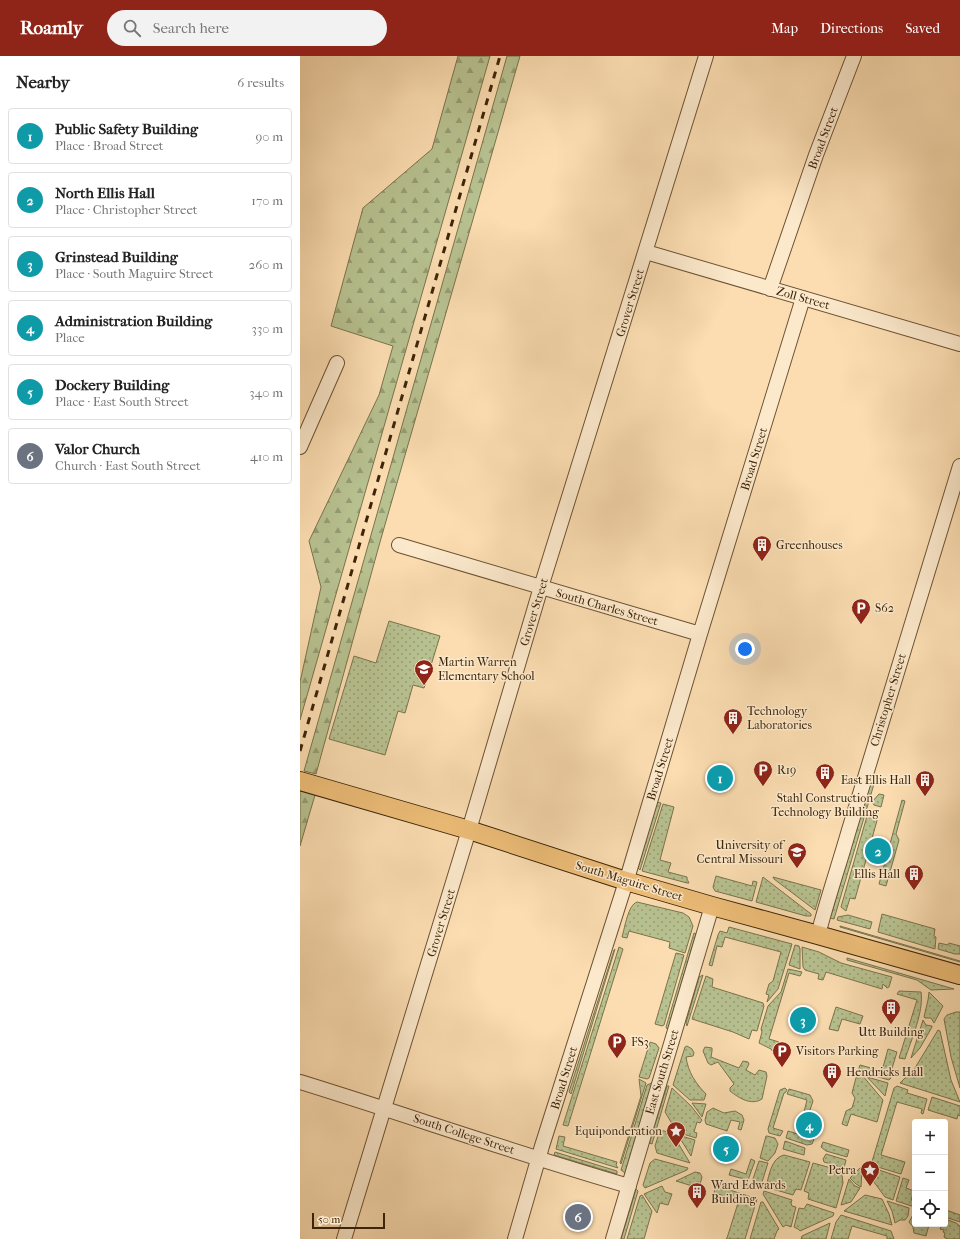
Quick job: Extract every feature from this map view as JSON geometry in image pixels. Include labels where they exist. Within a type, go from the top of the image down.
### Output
[{"type":"main road","name":"South Maguire Street","points":[[300,781],[469,830],[626,881],[960,975]]},
{"type":"street","name":"Grover Street","points":[[344,1239],[469,830],[541,587],[706,56]]},
{"type":"street","name":"Broad Street","points":[[770,289],[816,155],[854,56]]},
{"type":"street","name":"Zoll Street","points":[[646,252],[960,344]]},
{"type":"street","name":"Broad Street","points":[[515,1239],[538,1158],[626,881],[700,634],[804,298]]},
{"type":"street","points":[[300,447],[337,363]]},
{"type":"street","name":"Christopher Street","points":[[818,935],[868,765],[925,584],[960,466]]},
{"type":"street","name":"South Charles Street","points":[[399,545],[700,634]]},
{"type":"street","name":"East South Street","points":[[613,1239],[712,906]]},
{"type":"street","name":"South College Street","points":[[300,1082],[628,1186]]},
{"type":"green space","points":[[458,56],[490,56],[300,720],[300,682],[321,587],[309,541],[379,395],[393,346],[331,326],[363,208],[432,149]]},
{"type":"green space","points":[[507,56],[520,56],[380,542],[316,774],[304,771]]},
{"type":"green space","points":[[389,621],[440,636],[424,688],[413,685],[405,713],[398,711],[385,755],[329,739],[354,656],[376,663]]},
{"type":"green space","points":[[870,784],[874,784],[834,919],[830,918],[831,915]]},
{"type":"green space","points":[[300,790],[315,795],[300,846]]},
{"type":"green space","points":[[879,794],[884,795],[881,807],[874,805],[872,802]]},
{"type":"green space","points":[[902,800],[905,801],[896,834],[899,840],[886,886],[879,884]]},
{"type":"green space","points":[[656,802],[661,803],[640,870],[638,868]]},
{"type":"green space","points":[[663,804],[674,807],[660,860],[671,863],[668,872],[687,877],[689,883],[642,871]]},
{"type":"green space","points":[[871,815],[878,817],[855,899],[850,898],[846,911],[841,907],[867,816]]},
{"type":"green space","points":[[716,876],[752,886],[753,881],[757,882],[752,901],[715,891],[713,887]]},
{"type":"green space","points":[[763,877],[811,914],[811,916],[806,916],[756,902]]},
{"type":"green space","points":[[773,877],[821,890],[815,910],[774,879]]},
{"type":"green space","points":[[637,902],[683,913],[689,917],[693,926],[685,953],[669,948],[670,942],[629,931],[627,938],[622,937],[631,907]]},
{"type":"green space","points":[[882,914],[935,929],[935,949],[878,932]]},
{"type":"green space","points":[[848,915],[872,922],[870,929],[837,920],[838,917]]},
{"type":"green space","points":[[729,927],[792,944],[778,989],[767,1002],[769,995],[766,994],[769,984],[773,981],[781,952],[725,937],[722,947],[717,946],[712,966],[709,965],[720,931],[727,933]]},
{"type":"green space","points":[[840,927],[960,961],[960,962]]},
{"type":"green space","points":[[694,933],[696,934],[667,1029],[666,1027]]},
{"type":"green space","points":[[939,943],[948,945],[949,943],[960,946],[960,954],[938,949]]},
{"type":"green space","points":[[795,945],[799,946],[800,949],[800,969],[789,965]]},
{"type":"green space","points":[[619,947],[623,949],[568,1126],[563,1125]]},
{"type":"green space","points":[[802,947],[819,952],[841,963],[892,977],[889,987],[887,988],[883,984],[882,989],[826,972],[823,980],[818,979],[819,974],[805,970],[803,967]]},
{"type":"green space","points":[[615,949],[571,1094],[569,1092]]},
{"type":"green space","points":[[676,953],[684,955],[664,1025],[662,1026],[655,1024]]},
{"type":"green space","points":[[847,958],[954,989],[931,990],[917,980],[847,960]]},
{"type":"green space","points":[[788,969],[802,972],[800,976],[789,973],[769,1039],[779,1042],[775,1055],[771,1049],[759,1043],[762,1032],[761,1029],[768,1006],[781,992]]},
{"type":"green space","points":[[703,975],[687,1026],[686,1023],[699,977]]},
{"type":"green space","points":[[706,976],[713,979],[712,987],[763,1003],[764,1006],[757,1031],[752,1030],[749,1039],[733,1032],[692,1019]]},
{"type":"green space","points":[[899,991],[921,992],[921,1008],[919,1017],[905,1059],[899,1058],[917,1000],[897,994]]},
{"type":"green space","points":[[929,992],[943,1006],[934,1023],[931,1018],[924,1017]]},
{"type":"green space","points":[[836,1007],[863,1016],[860,1024],[842,1019],[838,1031],[829,1029]]},
{"type":"green space","points":[[960,1012],[960,1088],[951,1057],[944,1019],[947,1015]]},
{"type":"green space","points":[[923,1020],[926,1025],[932,1027],[920,1048],[911,1058]]},
{"type":"green space","points":[[938,1030],[940,1031],[951,1080],[960,1102],[900,1083],[915,1068]]},
{"type":"green space","points":[[650,1042],[656,1044],[659,1048],[649,1078],[647,1079],[639,1077]]},
{"type":"green space","points":[[687,1046],[692,1049],[694,1053],[693,1056],[686,1057],[689,1068],[696,1082],[706,1094],[704,1100],[690,1100],[673,1085],[685,1047]]},
{"type":"green space","points":[[705,1047],[712,1048],[711,1057],[739,1068],[743,1061],[748,1062],[749,1064],[746,1070],[755,1075],[759,1070],[766,1072],[767,1076],[762,1099],[754,1102],[745,1100],[730,1091],[730,1088],[734,1084],[718,1062],[711,1065],[708,1063],[703,1051]]},
{"type":"green space","points":[[888,1049],[897,1052],[890,1075],[891,1078],[889,1080],[858,1071],[860,1065],[882,1071]]},
{"type":"green space","points":[[857,1074],[862,1075],[883,1100],[877,1122],[851,1114],[847,1126],[842,1124],[846,1111],[852,1108],[855,1098],[852,1093]]},
{"type":"green space","points":[[867,1077],[888,1083],[885,1096]]},
{"type":"green space","points":[[639,1079],[646,1083],[621,1164],[620,1163],[641,1096]]},
{"type":"green space","points":[[652,1083],[625,1173],[621,1170],[647,1085]]},
{"type":"green space","points":[[667,1086],[669,1086],[652,1144],[649,1143]]},
{"type":"green space","points":[[897,1086],[908,1090],[907,1093],[927,1099],[923,1114],[921,1113],[922,1109],[897,1102],[881,1155],[905,1162],[901,1174],[871,1165],[894,1088]]},
{"type":"green space","points":[[672,1088],[691,1106],[702,1120],[700,1123],[697,1122],[694,1132],[697,1133],[696,1138],[677,1132],[665,1112]]},
{"type":"green space","points":[[785,1088],[787,1090],[784,1093],[773,1128],[783,1131],[780,1136],[769,1133],[768,1129],[780,1090]]},
{"type":"green space","points":[[789,1089],[810,1095],[813,1101],[809,1113],[804,1112],[807,1100],[787,1094]]},
{"type":"green space","points":[[932,1097],[960,1106],[960,1116],[958,1115],[957,1119],[928,1110]]},
{"type":"green space","points":[[692,1103],[706,1104],[702,1117]]},
{"type":"green space","points":[[713,1108],[724,1113],[735,1111],[742,1115],[744,1120],[741,1130],[738,1129],[740,1122],[731,1120],[727,1131],[706,1124],[705,1120],[707,1112]]},
{"type":"green space","points":[[660,1130],[672,1133],[690,1163],[657,1153],[655,1146]]},
{"type":"green space","points":[[788,1131],[814,1139],[812,1144],[807,1145],[786,1138]]},
{"type":"green space","points":[[678,1135],[695,1140],[691,1156]]},
{"type":"green space","points":[[559,1136],[565,1137],[563,1146],[617,1162],[616,1165],[618,1168],[556,1149]]},
{"type":"green space","points":[[766,1136],[775,1138],[778,1144],[775,1153],[768,1161],[760,1158]]},
{"type":"green space","points":[[785,1141],[805,1148],[804,1155],[783,1149]]},
{"type":"green space","points":[[823,1142],[849,1150],[847,1157],[826,1151],[821,1147]]},
{"type":"green space","points":[[555,1152],[617,1171],[617,1174],[554,1155]]},
{"type":"green space","points":[[826,1154],[846,1160],[844,1168],[824,1162],[823,1159]]},
{"type":"green space","points":[[784,1155],[810,1162],[801,1190],[796,1189],[793,1195],[766,1187],[773,1164]]},
{"type":"green space","points":[[655,1159],[688,1168],[687,1170],[645,1188],[643,1185],[650,1163]]},
{"type":"green space","points":[[751,1159],[755,1161],[748,1180],[729,1175],[731,1169],[746,1174]]},
{"type":"green space","points":[[759,1161],[768,1163],[761,1185],[752,1182]]},
{"type":"green space","points":[[813,1163],[835,1169],[842,1175],[843,1183],[836,1208],[808,1199],[809,1193],[804,1191]]},
{"type":"green space","points":[[870,1167],[900,1177],[893,1200],[885,1197],[868,1174]]},
{"type":"green space","points":[[860,1168],[862,1168],[861,1187],[850,1178]]},
{"type":"green space","points":[[695,1172],[700,1173],[702,1177],[699,1188],[676,1181]]},
{"type":"green space","points":[[903,1178],[909,1180],[906,1188],[912,1190],[912,1206],[896,1201]]},
{"type":"green space","points":[[849,1179],[855,1186],[860,1188],[851,1202],[841,1205]]},
{"type":"green space","points":[[662,1186],[665,1192],[672,1194],[668,1205],[660,1203],[657,1213],[644,1194]]},
{"type":"green space","points":[[718,1186],[757,1199],[745,1239],[726,1239],[739,1200],[714,1193]]},
{"type":"green space","points":[[636,1189],[638,1191],[624,1239],[621,1239]]},
{"type":"green space","points":[[764,1191],[792,1200],[792,1206],[796,1207],[791,1227],[786,1225],[783,1227],[763,1194]]},
{"type":"green space","points":[[642,1195],[652,1211],[644,1239],[627,1239],[640,1196]]},
{"type":"green space","points":[[865,1195],[882,1199],[892,1225],[844,1211]]},
{"type":"green space","points":[[887,1201],[909,1208],[908,1216],[905,1220],[900,1220],[895,1223],[892,1211]]},
{"type":"green space","points":[[761,1202],[763,1202],[779,1229],[774,1239],[750,1239]]},
{"type":"green space","points":[[807,1204],[834,1213],[833,1216],[800,1231],[794,1227],[799,1208],[804,1209]]},
{"type":"green space","points":[[948,1211],[960,1215],[960,1222],[948,1218]]},
{"type":"green space","points":[[841,1215],[891,1231],[894,1239],[887,1239],[887,1236],[852,1226],[848,1239],[831,1239],[836,1222]]},
{"type":"green space","points":[[912,1216],[912,1226],[909,1222]]},
{"type":"green space","points":[[948,1220],[956,1223],[960,1226],[960,1239],[947,1239],[944,1237],[944,1230],[940,1229],[941,1227],[948,1227]]},
{"type":"green space","points":[[830,1223],[826,1239],[801,1239],[802,1236]]},
{"type":"green space","points":[[913,1227],[928,1227],[926,1236],[914,1233]]},
{"type":"railway","points":[[300,751],[500,56]]},
{"type":"place","name":"Greenhouses","points":[[762,562]]},
{"type":"place","name":"S62","points":[[861,625]]},
{"type":"place","name":"Martin Warren Elementary School","points":[[424,686]]},
{"type":"place","name":"Technology Laboratories","points":[[733,735]]},
{"type":"place","name":"Public Safety Building","points":[[720,778]]},
{"type":"place","name":"R19","points":[[763,787]]},
{"type":"place","name":"Stahl Construction Technology Building","points":[[825,790]]},
{"type":"place","name":"East Ellis Hall","points":[[925,797]]},
{"type":"place","name":"North Ellis Hall","points":[[878,851]]},
{"type":"place","name":"University of Central Missouri","points":[[797,869]]},
{"type":"place","name":"Ellis Hall","points":[[914,891]]},
{"type":"place","name":"Grinstead Building","points":[[803,1020]]},
{"type":"place","name":"Utt Building","points":[[891,1025]]},
{"type":"place","name":"FS3","points":[[617,1059]]},
{"type":"place","name":"Visitors Parking","points":[[782,1068]]},
{"type":"place","name":"Hendricks Hall","points":[[832,1089]]},
{"type":"place","name":"Administration Building","points":[[809,1125]]},
{"type":"place","name":"Equiponderation","points":[[676,1148]]},
{"type":"place","name":"Dockery Building","points":[[726,1149]]},
{"type":"place","name":"Petra","points":[[870,1187]]},
{"type":"place","name":"Ward Edwards Building","points":[[697,1209]]},
{"type":"place","name":"Valor Church","points":[[578,1217]]}]
